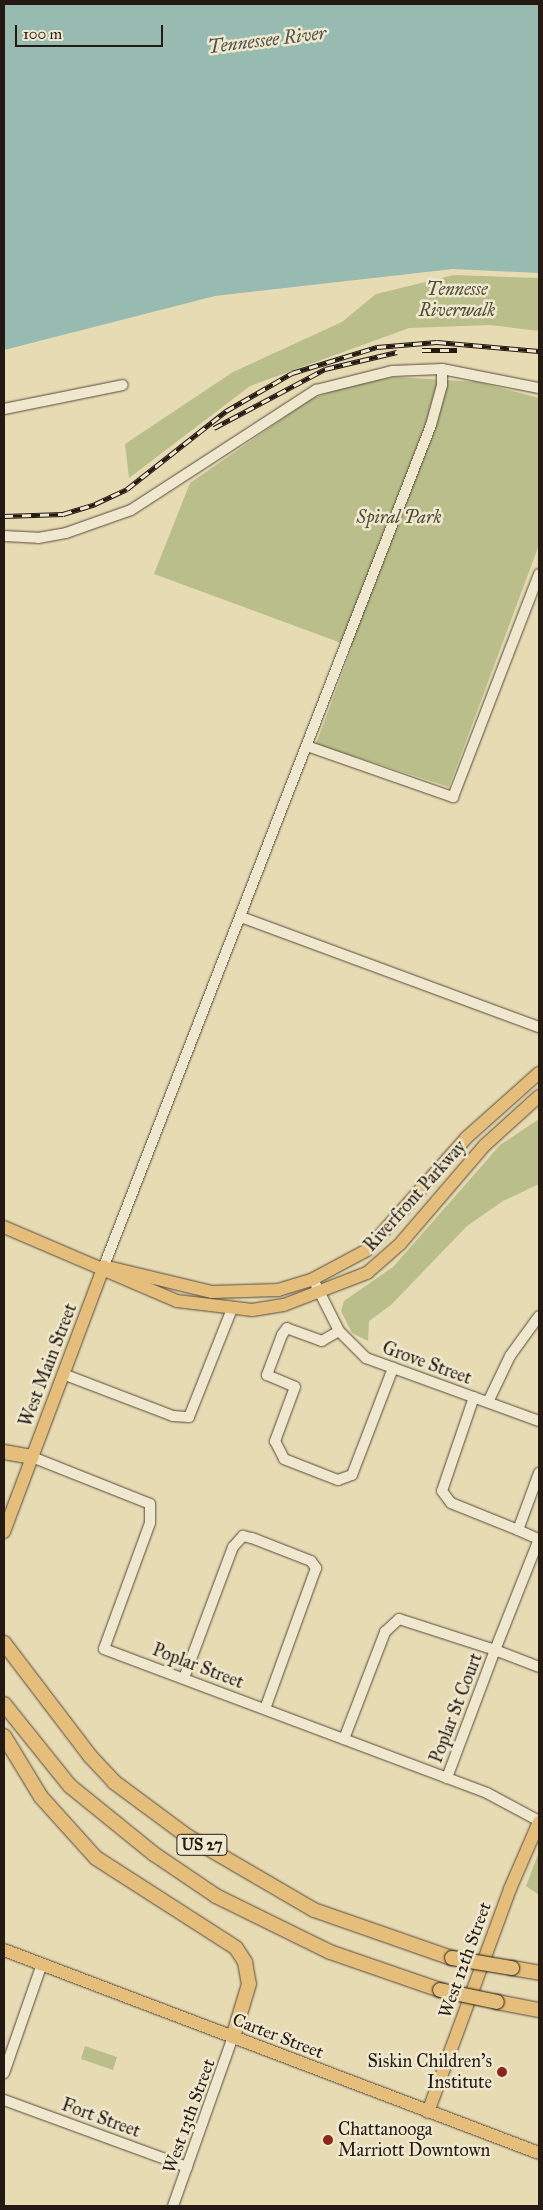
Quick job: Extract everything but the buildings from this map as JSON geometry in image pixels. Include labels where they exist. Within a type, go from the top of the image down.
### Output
[{"type":"highway","points":[[4,1452],[32,1457]]},
{"type":"highway","name":"US 27","points":[[7,1647],[66,1730],[114,1782],[187,1836],[314,1910],[452,1958],[539,1973]]},
{"type":"highway","name":"US 27","points":[[4,1704],[70,1786],[154,1854],[216,1896],[330,1952],[440,1990],[539,2010]]},
{"type":"highway","points":[[4,1736],[41,1797],[96,1858],[223,1938],[241,1954],[249,1984],[233,2037]]},
{"type":"main road","name":"Riverfront Parkway","points":[[4,1227],[104,1266],[212,1292],[278,1290],[313,1280],[367,1250],[466,1138],[539,1073]]},
{"type":"main road","name":"Riverfront Parkway","points":[[104,1266],[141,1288],[177,1301],[232,1309],[284,1306],[321,1295],[367,1273],[400,1244],[485,1145],[539,1096]]},
{"type":"main road","name":"West Main Street","points":[[4,1532],[104,1266]]},
{"type":"main road","name":"West 12th Street","points":[[428,2112],[510,1889],[539,1822]]},
{"type":"main road","name":"Carter Street","points":[[4,1950],[539,2153]]},
{"type":"street","points":[[104,1266],[431,425],[442,385],[442,369]]},
{"type":"street","points":[[4,536],[38,538],[66,533],[131,510],[316,390],[392,371],[442,369],[539,388]]},
{"type":"street","points":[[4,409],[123,384]]},
{"type":"street","points":[[307,746],[453,797],[539,574]]},
{"type":"street","points":[[241,917],[539,1026]]},
{"type":"street","name":"Grove Street","points":[[313,1280],[339,1331],[366,1358],[539,1421]]},
{"type":"street","points":[[63,1374],[173,1416],[189,1417],[232,1309]]},
{"type":"street","points":[[488,1402],[510,1356],[539,1316]]},
{"type":"street","points":[[339,1331],[322,1341],[287,1328],[267,1375],[295,1387],[276,1441],[277,1452],[284,1459],[338,1480],[352,1475],[359,1463],[394,1368]]},
{"type":"street","points":[[474,1397],[442,1491],[451,1504],[538,1539]]},
{"type":"street","name":"Poplar Street","points":[[32,1457],[150,1504],[150,1523],[104,1649],[499,1798],[539,1822]]},
{"type":"street","points":[[518,1530],[539,1473]]},
{"type":"street","points":[[184,1678],[233,1547],[243,1536],[252,1538],[311,1561],[316,1568],[265,1709]]},
{"type":"street","name":"Poplar St Court","points":[[447,1778],[538,1539]]},
{"type":"street","points":[[344,1738],[385,1632],[399,1619],[418,1622],[539,1667]]},
{"type":"street","points":[[4,2073],[42,1964]]},
{"type":"street","name":"West 13th Street","points":[[172,2206],[233,2037]]},
{"type":"street","name":"Fort Street","points":[[4,2100],[187,2167]]},
{"type":"green space","name":"Tennesse Riverwalk","points":[[454,275],[539,278],[539,331],[490,325],[409,328],[250,386],[129,478],[125,444],[233,372],[342,322],[376,294]]},
{"type":"green space","name":"Spiral Park","points":[[396,377],[478,382],[539,398],[539,545],[449,787],[316,744],[352,647],[154,574],[190,483],[311,399],[353,384]]},
{"type":"green space","points":[[539,1119],[539,1184],[503,1201],[467,1226],[391,1305],[369,1321],[368,1341],[352,1333],[341,1311],[344,1301],[393,1267],[500,1145]]},
{"type":"green space","points":[[539,1852],[539,1895],[526,1886]]},
{"type":"green space","points":[[85,2046],[117,2057],[113,2070],[81,2059]]},
{"type":"water","name":"Tennessee River","points":[[4,4],[539,4],[539,273],[453,269],[215,296],[4,350]]},
{"type":"railway","points":[[4,516],[63,514],[95,504],[127,489],[226,411],[292,373],[377,347],[437,342],[539,351]]},
{"type":"railway","points":[[422,350],[457,350]]},
{"type":"railway","points":[[214,428],[325,369],[397,352]]},
{"type":"place","name":"Siskin Children's Institute","points":[[502,2072]]},
{"type":"place","name":"Chattanooga Marriott Downtown","points":[[328,2140]]}]
